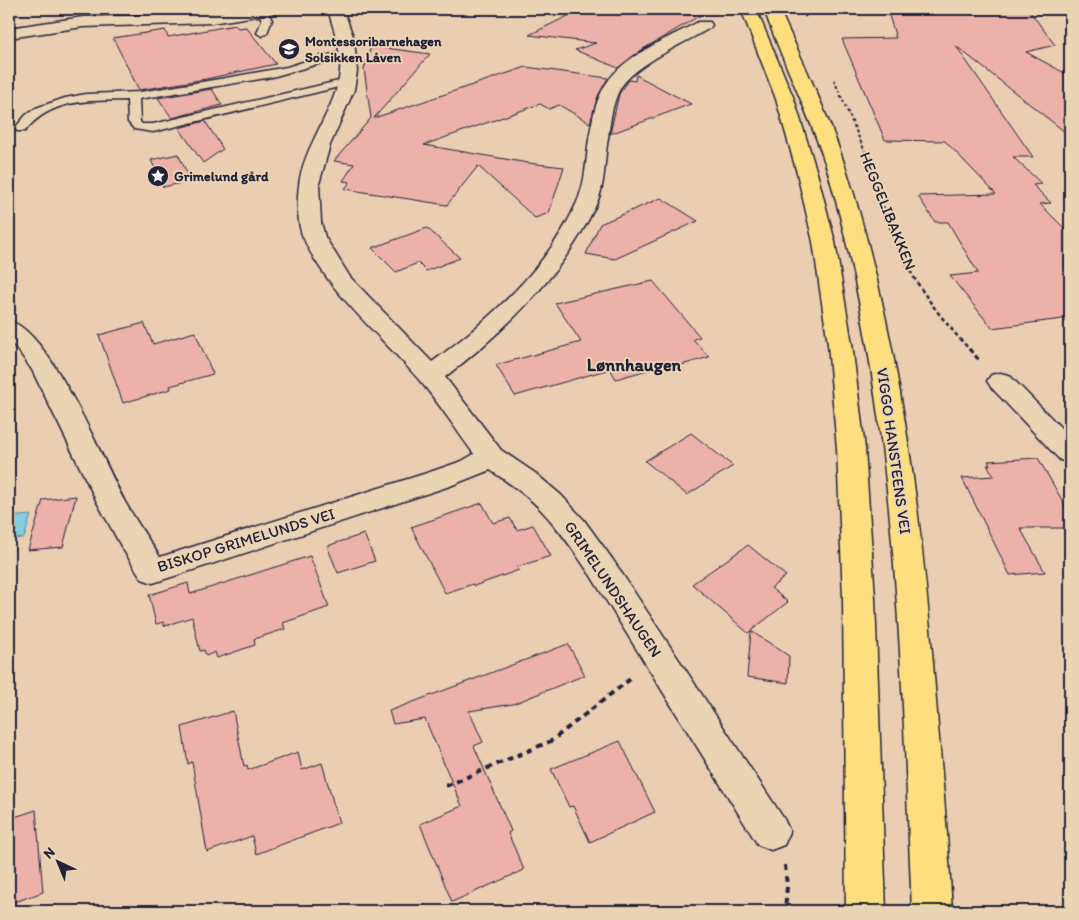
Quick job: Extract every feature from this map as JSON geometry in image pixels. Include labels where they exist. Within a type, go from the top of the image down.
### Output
[{"type":"highway","points":[[748,9],[785,98],[807,173],[824,242],[840,344],[851,449],[859,598],[866,911]]},
{"type":"highway","name":"VIGGO HANSTEENS VEI","points":[[771,9],[811,102],[837,171],[856,242],[876,332],[896,448],[913,597],[932,911]]},
{"type":"street","name":"GRIMELUNDSHAUGEN","points":[[335,9],[346,39],[348,55],[347,82],[321,145],[309,184],[310,222],[314,237],[341,281],[430,376],[491,457],[525,480],[551,502],[574,528],[602,568],[772,832]]},
{"type":"street","points":[[9,33],[83,22],[211,18],[267,10]]},
{"type":"street","points":[[430,376],[521,299],[554,260],[570,236],[586,205],[593,185],[604,110],[609,94],[617,80],[636,65],[704,25]]},
{"type":"street","name":"BISKOP GRIMELUNDS VEI","points":[[9,328],[27,345],[44,368],[111,502],[131,538],[153,571],[440,479],[472,468],[491,457]]},
{"type":"street","points":[[1000,382],[1070,453]]},
{"type":"lane","points":[[262,32],[267,20],[267,10]]},
{"type":"lane","points":[[21,128],[36,112],[65,102],[88,97],[133,97],[288,70],[348,55]]},
{"type":"lane","points":[[133,97],[134,122],[138,127],[153,128],[347,82]]},
{"type":"path","name":"HEGGELIBAKKEN","points":[[831,73],[873,174],[900,250],[915,279],[948,327],[1000,382]]},
{"type":"path","points":[[446,786],[551,741],[659,657]]},
{"type":"path","points":[[772,832],[780,846],[785,865],[785,911]]},
{"type":"water","points":[[31,515],[24,538],[9,539],[9,517]]},
{"type":"building","points":[[582,9],[711,9],[643,49],[618,68],[575,50],[596,43],[529,35]]},
{"type":"building","points":[[887,9],[1028,9],[1055,45],[1026,52],[1070,76],[1070,136],[956,46],[1033,157],[1013,157],[1042,184],[1033,185],[1051,203],[1040,204],[1070,234],[1070,318],[992,328],[950,276],[978,273],[948,222],[935,222],[918,196],[996,194],[945,141],[885,140],[842,39],[896,38]]},
{"type":"building","points":[[235,25],[238,28],[246,27],[276,64],[206,79],[139,90],[113,38],[165,30],[168,37]]},
{"type":"building","points":[[371,46],[430,54],[374,118],[526,67],[608,78],[598,96],[590,123],[559,105],[549,109],[540,104],[424,145],[528,163],[564,167],[549,213],[535,218],[478,166],[447,205],[345,189],[350,182],[343,181],[354,164],[334,161],[371,118],[364,69]]},
{"type":"building","points":[[636,75],[691,104],[610,134],[619,94],[629,80],[635,81]]},
{"type":"building","points":[[212,89],[222,105],[172,118],[158,98]]},
{"type":"building","points":[[205,121],[223,149],[203,163],[179,128]]},
{"type":"building","points":[[178,154],[191,181],[163,187],[151,160]]},
{"type":"building","points":[[661,198],[698,221],[615,259],[586,254],[600,224]]},
{"type":"building","points":[[427,228],[460,258],[426,271],[418,263],[396,272],[372,248]]},
{"type":"building","points":[[653,281],[700,337],[693,339],[709,357],[668,369],[665,365],[616,379],[610,369],[515,396],[496,365],[581,342],[555,303]]},
{"type":"building","points":[[144,323],[153,344],[195,332],[213,374],[170,386],[171,389],[123,403],[99,335]]},
{"type":"building","points":[[691,433],[733,466],[687,495],[645,461]]},
{"type":"building","points":[[1038,458],[1070,514],[1070,528],[1020,528],[1045,572],[1010,575],[962,478],[994,476],[987,465],[990,465],[988,461]]},
{"type":"building","points":[[76,496],[63,547],[28,550],[43,500]]},
{"type":"building","points":[[482,503],[493,523],[510,518],[517,530],[533,525],[551,556],[517,567],[519,570],[474,586],[473,584],[445,593],[411,527]]},
{"type":"building","points":[[364,534],[375,561],[338,573],[327,546]]},
{"type":"building","points":[[748,545],[786,576],[771,588],[788,602],[748,633],[692,584]]},
{"type":"building","points":[[310,556],[329,607],[283,623],[285,629],[254,639],[255,645],[217,658],[215,652],[206,656],[204,650],[200,651],[192,617],[164,626],[164,622],[156,624],[149,595],[188,583],[190,594]]},
{"type":"building","points":[[751,631],[789,656],[788,683],[747,677]]},
{"type":"building","points":[[568,644],[585,675],[513,704],[469,711],[483,742],[474,746],[511,831],[508,833],[524,870],[452,902],[420,824],[462,806],[425,719],[393,724],[389,711]]},
{"type":"building","points":[[233,711],[244,766],[247,765],[248,770],[298,752],[302,770],[322,763],[339,823],[256,854],[252,836],[207,852],[192,762],[188,764],[182,727]]},
{"type":"building","points":[[620,741],[655,812],[590,842],[573,806],[569,807],[551,769]]},
{"type":"building","points":[[36,810],[43,892],[9,904],[9,819]]},
{"type":"place","name":"Montessoribarnehagen Solsikken Låven","points":[[289,49]]},
{"type":"place","name":"Grimelund gård","points":[[158,176]]},
{"type":"district","name":"Lønnhaugen","points":[[634,365]]}]
